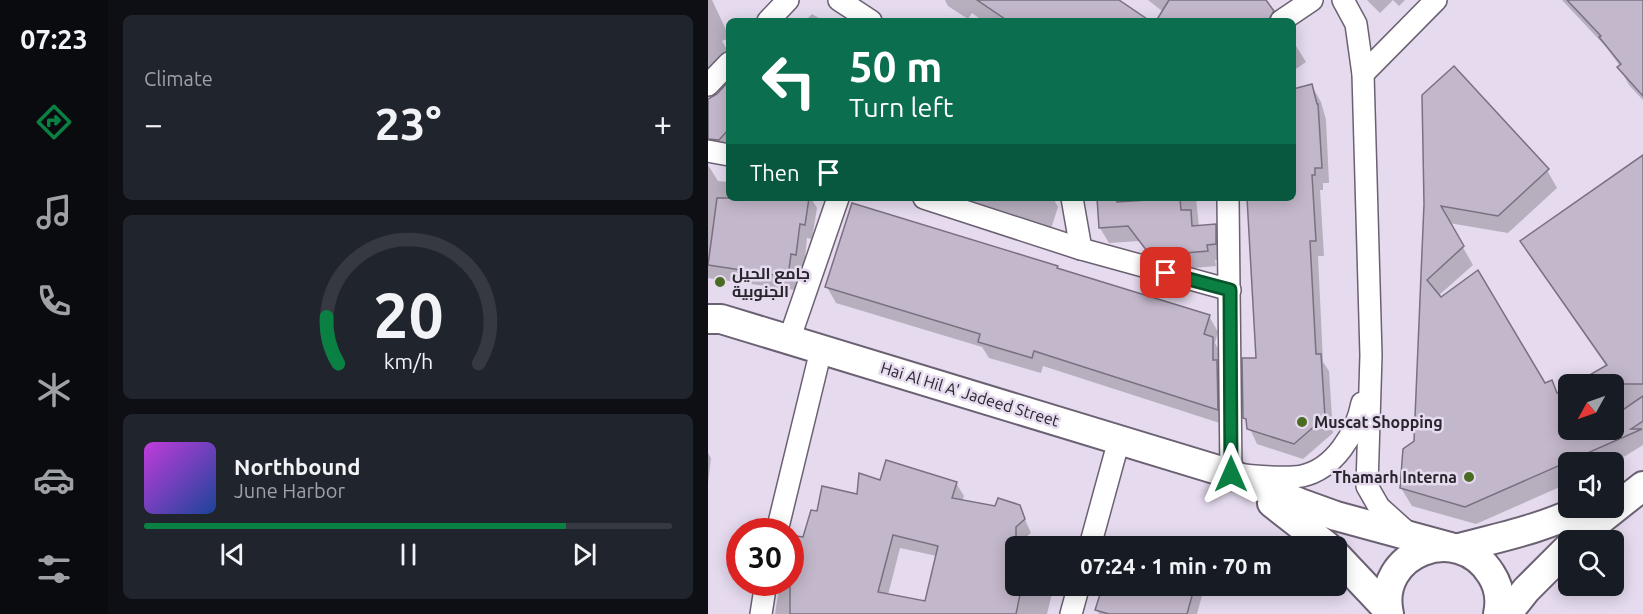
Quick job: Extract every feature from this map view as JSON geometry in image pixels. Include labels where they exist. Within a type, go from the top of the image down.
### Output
[{"type":"street","points":[[771,18],[788,0]]},
{"type":"street","points":[[839,0],[866,18]]},
{"type":"street","points":[[1285,18],[1312,0]]},
{"type":"street","points":[[1343,0],[1356,24],[1363,74],[1371,355],[1367,486],[1379,507],[1413,538]]},
{"type":"street","points":[[1363,74],[1436,0]]},
{"type":"street","points":[[708,85],[726,66]]},
{"type":"street","points":[[708,151],[726,154]]},
{"type":"street","points":[[789,339],[837,201]]},
{"type":"street","points":[[933,201],[1081,249],[1230,290]]},
{"type":"street","points":[[1073,201],[1081,249]]},
{"type":"street","points":[[1228,201],[1231,474]]},
{"type":"street","name":"Hai Al Hil A' Jadeed Street","points":[[708,319],[721,319],[789,339],[1231,474]]},
{"type":"street","points":[[780,518],[821,350]]},
{"type":"street","points":[[1231,474],[1301,476],[1316,472],[1344,446],[1358,421],[1371,355]]},
{"type":"street","points":[[1093,536],[1119,440]]},
{"type":"street","points":[[1231,474],[1309,507],[1455,548],[1480,561],[1495,579],[1499,595],[1498,614]]},
{"type":"street","points":[[1231,474],[1315,536]]},
{"type":"street","points":[[1624,485],[1643,475]]},
{"type":"street","points":[[1588,530],[1643,486]]},
{"type":"street","points":[[1388,612],[1388,593],[1393,577],[1404,563],[1417,553],[1433,548],[1455,548],[1562,518]]},
{"type":"street","points":[[1507,614],[1526,590],[1558,557]]},
{"type":"street","points":[[1347,567],[1388,612]]},
{"type":"street","points":[[761,614],[764,596]]},
{"type":"street","points":[[1071,614],[1076,596]]},
{"type":"building","points":[[977,0],[1119,0],[1146,18],[1004,18]]},
{"type":"building","points":[[1169,0],[1266,0],[1274,11],[1270,18],[1158,18]]},
{"type":"building","points":[[1567,0],[1643,0],[1643,96],[1617,67],[1621,64],[1599,37],[1601,36]]},
{"type":"building","points":[[1454,66],[1549,169],[1498,216],[1441,206],[1464,246],[1427,280],[1441,297],[1478,270],[1545,383],[1552,380],[1558,392],[1558,440],[1617,440],[1590,452],[1558,452],[1558,466],[1465,507],[1400,488],[1403,449],[1414,441],[1424,204],[1422,95]]},
{"type":"building","points":[[726,84],[726,132],[719,140],[708,139],[708,99],[717,94]]},
{"type":"building","points":[[1312,84],[1318,104],[1322,168],[1315,168],[1315,175],[1312,175],[1316,241],[1310,241],[1316,354],[1321,354],[1325,417],[1294,444],[1247,429],[1246,419],[1243,418],[1242,358],[1256,358],[1247,201],[1296,201],[1296,88]]},
{"type":"building","points":[[1643,155],[1643,384],[1624,384],[1624,374],[1591,374],[1607,365],[1520,241]]},
{"type":"building","points":[[717,198],[726,198],[726,201],[809,201],[805,225],[800,224],[796,255],[791,254],[788,277],[708,265]]},
{"type":"building","points":[[1097,201],[1180,201],[1181,210],[1191,210],[1192,226],[1216,224],[1216,244],[1207,245],[1208,251],[1173,254],[1173,252],[1147,251],[1128,226],[1099,228]]},
{"type":"building","points":[[852,203],[1210,315],[1204,334],[1213,337],[1213,360],[1217,360],[1218,410],[1034,351],[1032,358],[978,342],[980,334],[825,287]]},
{"type":"building","points":[[1643,396],[1643,421],[1631,429],[1642,429],[1624,437],[1624,409]]},
{"type":"building","points":[[886,460],[957,482],[952,498],[995,506],[998,498],[1020,505],[1025,519],[1016,527],[1016,536],[1005,536],[1005,596],[1020,596],[1016,614],[790,614],[790,596],[804,596],[804,534],[811,510],[817,511],[822,486],[857,494],[859,473],[880,480]],"holes":[[[893,535],[938,546],[925,601],[878,592]]]},
{"type":"building","points":[[1099,596],[1192,596],[1187,614],[1109,614],[1095,610]]},
{"type":"place","name":"جامع الحيل الجنوبية","points":[[720,282]]},
{"type":"place","name":"Muscat Shopping","points":[[1302,422]]},
{"type":"place","name":"Thamarh Interna","points":[[1469,477]]},
{"type":"route","points":[[1166,273],[1230,290],[1231,474]]}]
